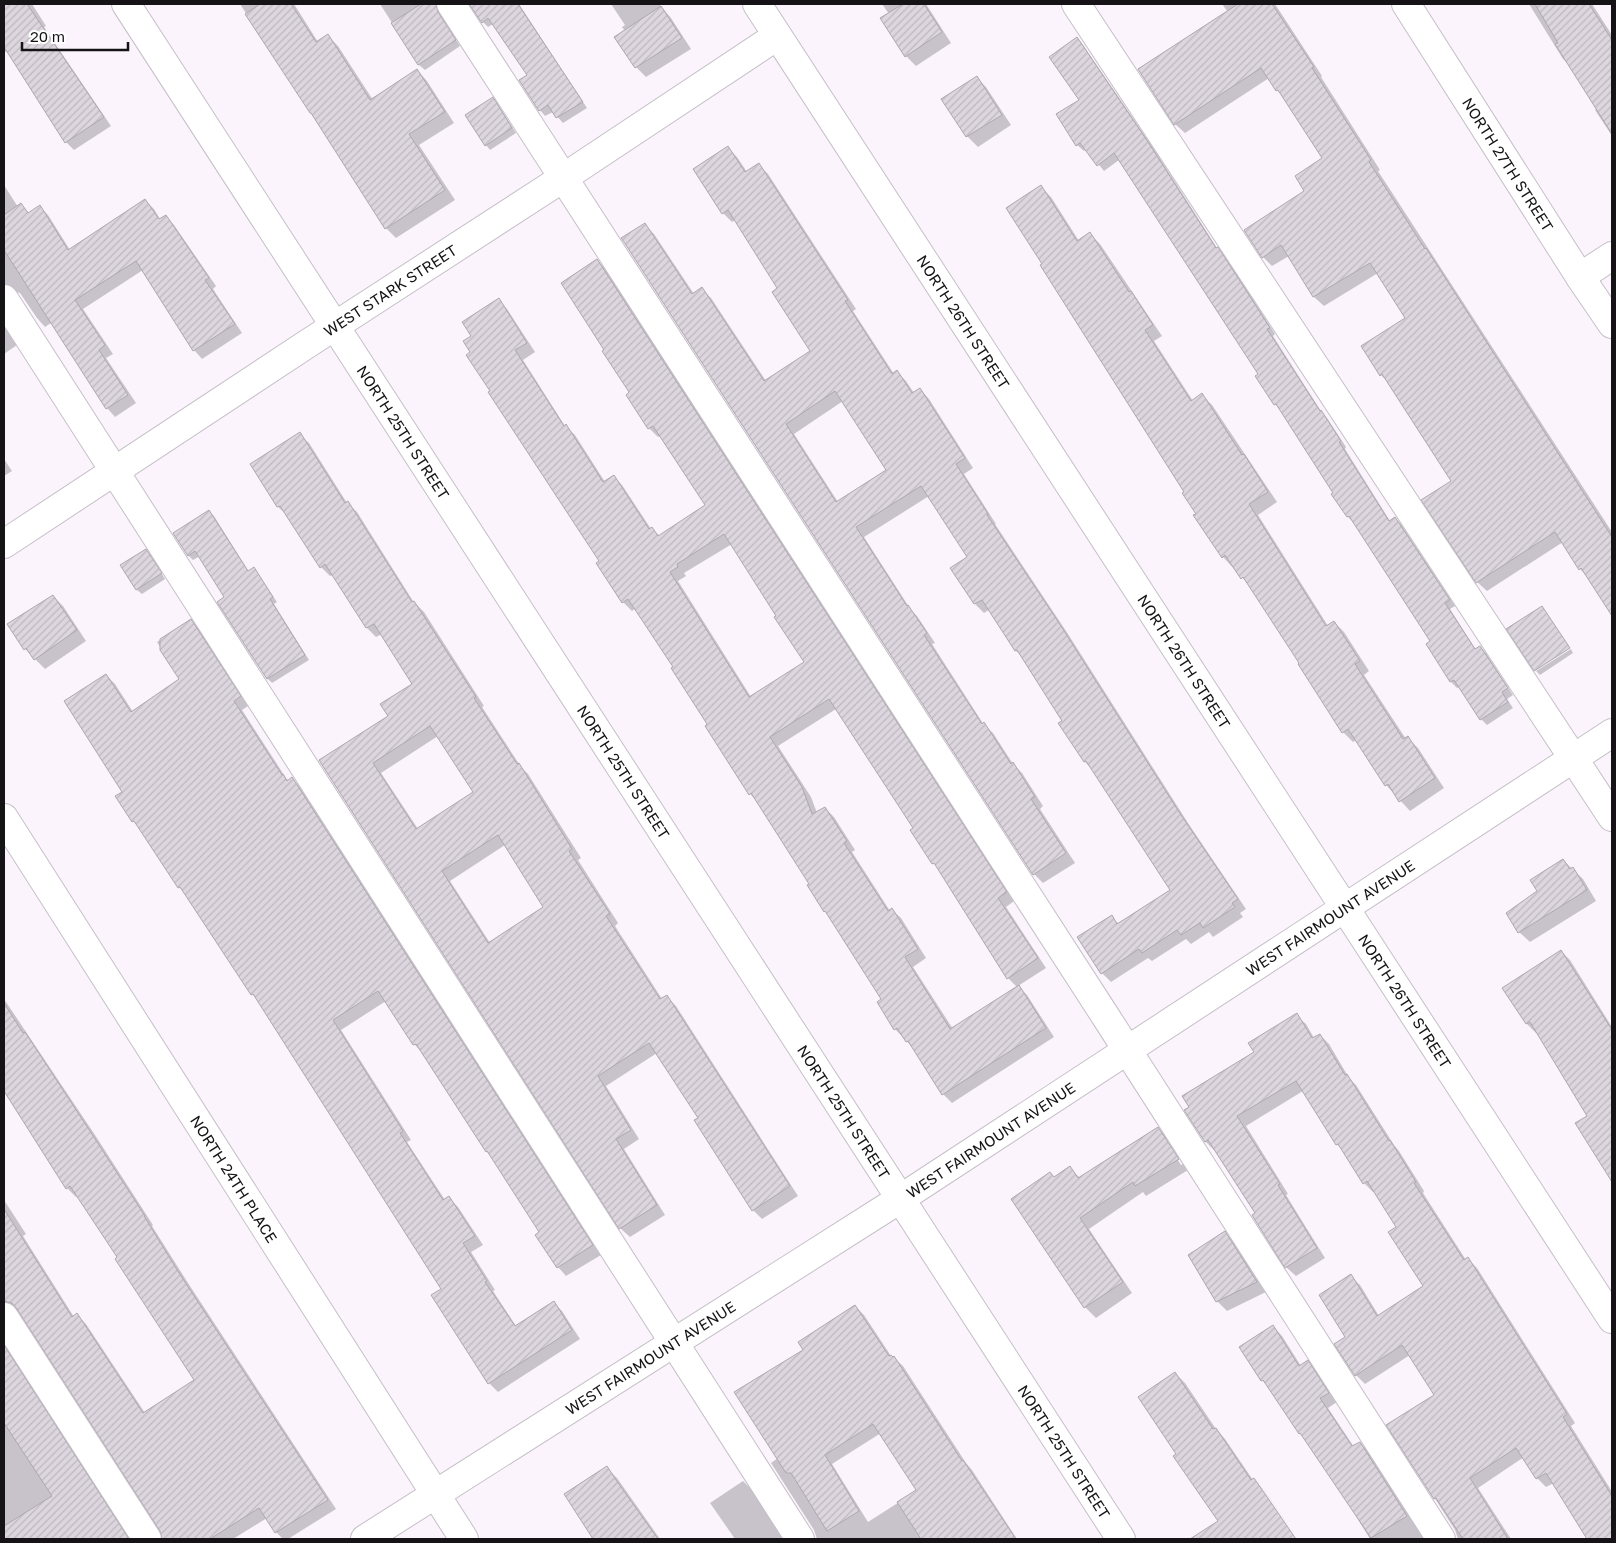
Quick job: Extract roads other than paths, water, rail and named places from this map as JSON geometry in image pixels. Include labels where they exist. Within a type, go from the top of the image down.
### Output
[{"type":"street","name":"NORTH 25TH STREET","points":[[126,4],[1121,1539]]},
{"type":"street","points":[[451,4],[1128,1050],[1441,1539]]},
{"type":"street","name":"NORTH 26TH STREET","points":[[757,4],[1612,1319]]},
{"type":"street","points":[[1076,4],[1612,817]]},
{"type":"street","name":"NORTH 27TH STREET","points":[[1406,4],[1580,278],[1612,324]]},
{"type":"street","name":"WEST STARK STREET","points":[[4,544],[777,36]]},
{"type":"street","points":[[1580,278],[1612,256]]},
{"type":"street","points":[[4,299],[800,1539]]},
{"type":"street","name":"WEST FAIRMOUNT AVENUE","points":[[366,1539],[900,1199],[1612,733]]},
{"type":"street","name":"NORTH 24TH PLACE","points":[[4,818],[464,1539]]},
{"type":"street","points":[[4,1317],[147,1539]]}]
